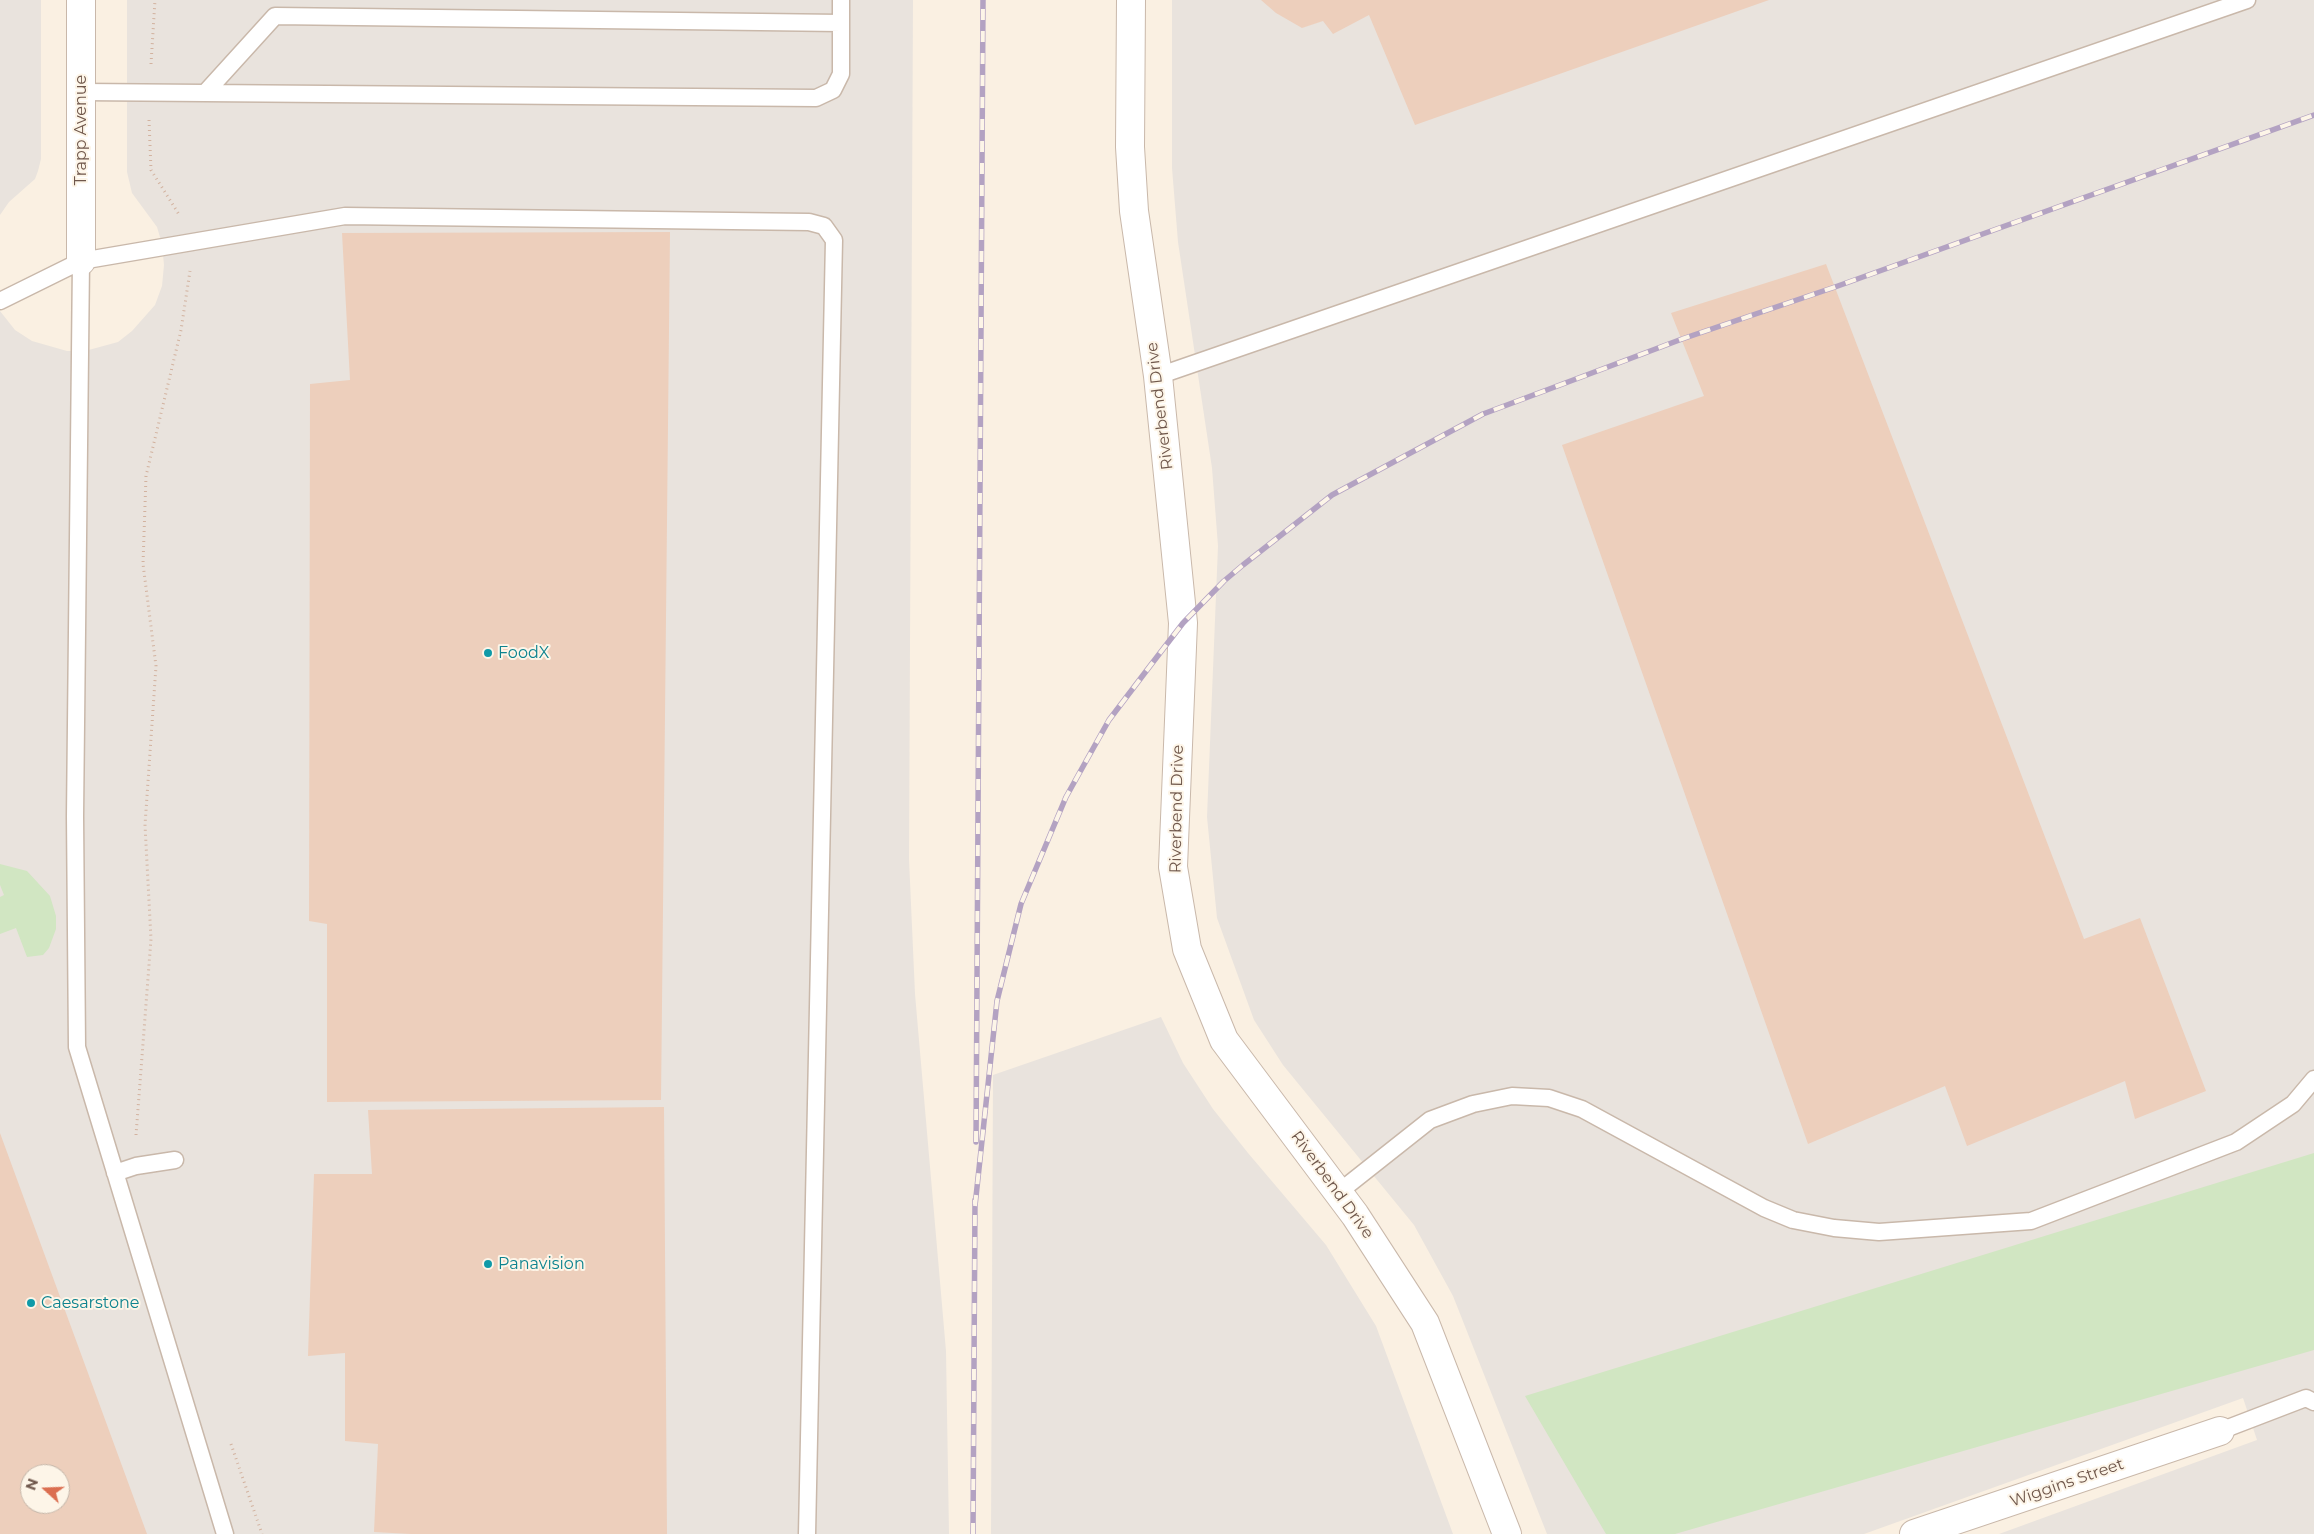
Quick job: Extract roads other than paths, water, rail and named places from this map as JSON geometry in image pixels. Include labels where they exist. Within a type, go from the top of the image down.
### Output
[{"type":"street","name":"Trapp Avenue","points":[[81,0],[81,261]]},
{"type":"street","name":"Riverbend Drive","points":[[1132,0],[1130,147],[1134,211],[1158,376],[1183,624],[1172,867],[1187,949],[1224,1040],[1339,1192],[1425,1323],[1507,1534]]},
{"type":"street","name":"Wiggins Street","points":[[1914,1534],[2220,1432]]},
{"type":"lane","points":[[82,92],[816,98],[833,90],[841,74],[841,0]]},
{"type":"lane","points":[[1158,376],[2247,0]]},
{"type":"lane","points":[[206,92],[275,16],[841,23]]},
{"type":"lane","points":[[0,301],[81,261],[345,216],[809,222],[824,226],[834,240],[807,1534]]},
{"type":"lane","points":[[81,261],[75,816],[77,1047],[225,1534]]},
{"type":"lane","points":[[1339,1192],[1430,1120],[1473,1104],[1512,1096],[1549,1098],[1582,1109],[1764,1208],[1794,1220],[1834,1228],[1879,1232],[2031,1221],[2236,1142],[2293,1104],[2314,1079]]},
{"type":"lane","points":[[115,1173],[136,1166],[175,1160]]},
{"type":"lane","points":[[2220,1432],[2306,1398],[2314,1402]]},
{"type":"railway","points":[[976,1142],[983,0]]},
{"type":"railway","points":[[975,1206],[997,1001],[1021,904],[1066,797],[1109,720],[1183,623],[1224,581],[1243,565],[1332,495],[1483,414],[1682,339],[1835,287],[2314,115]]},
{"type":"railway","points":[[973,1534],[975,1200]]},
{"type":"place","name":"FoodX","points":[[488,653]]},
{"type":"place","name":"Panavision","points":[[488,1264]]},
{"type":"place","name":"Caesarstone","points":[[31,1303]]}]
